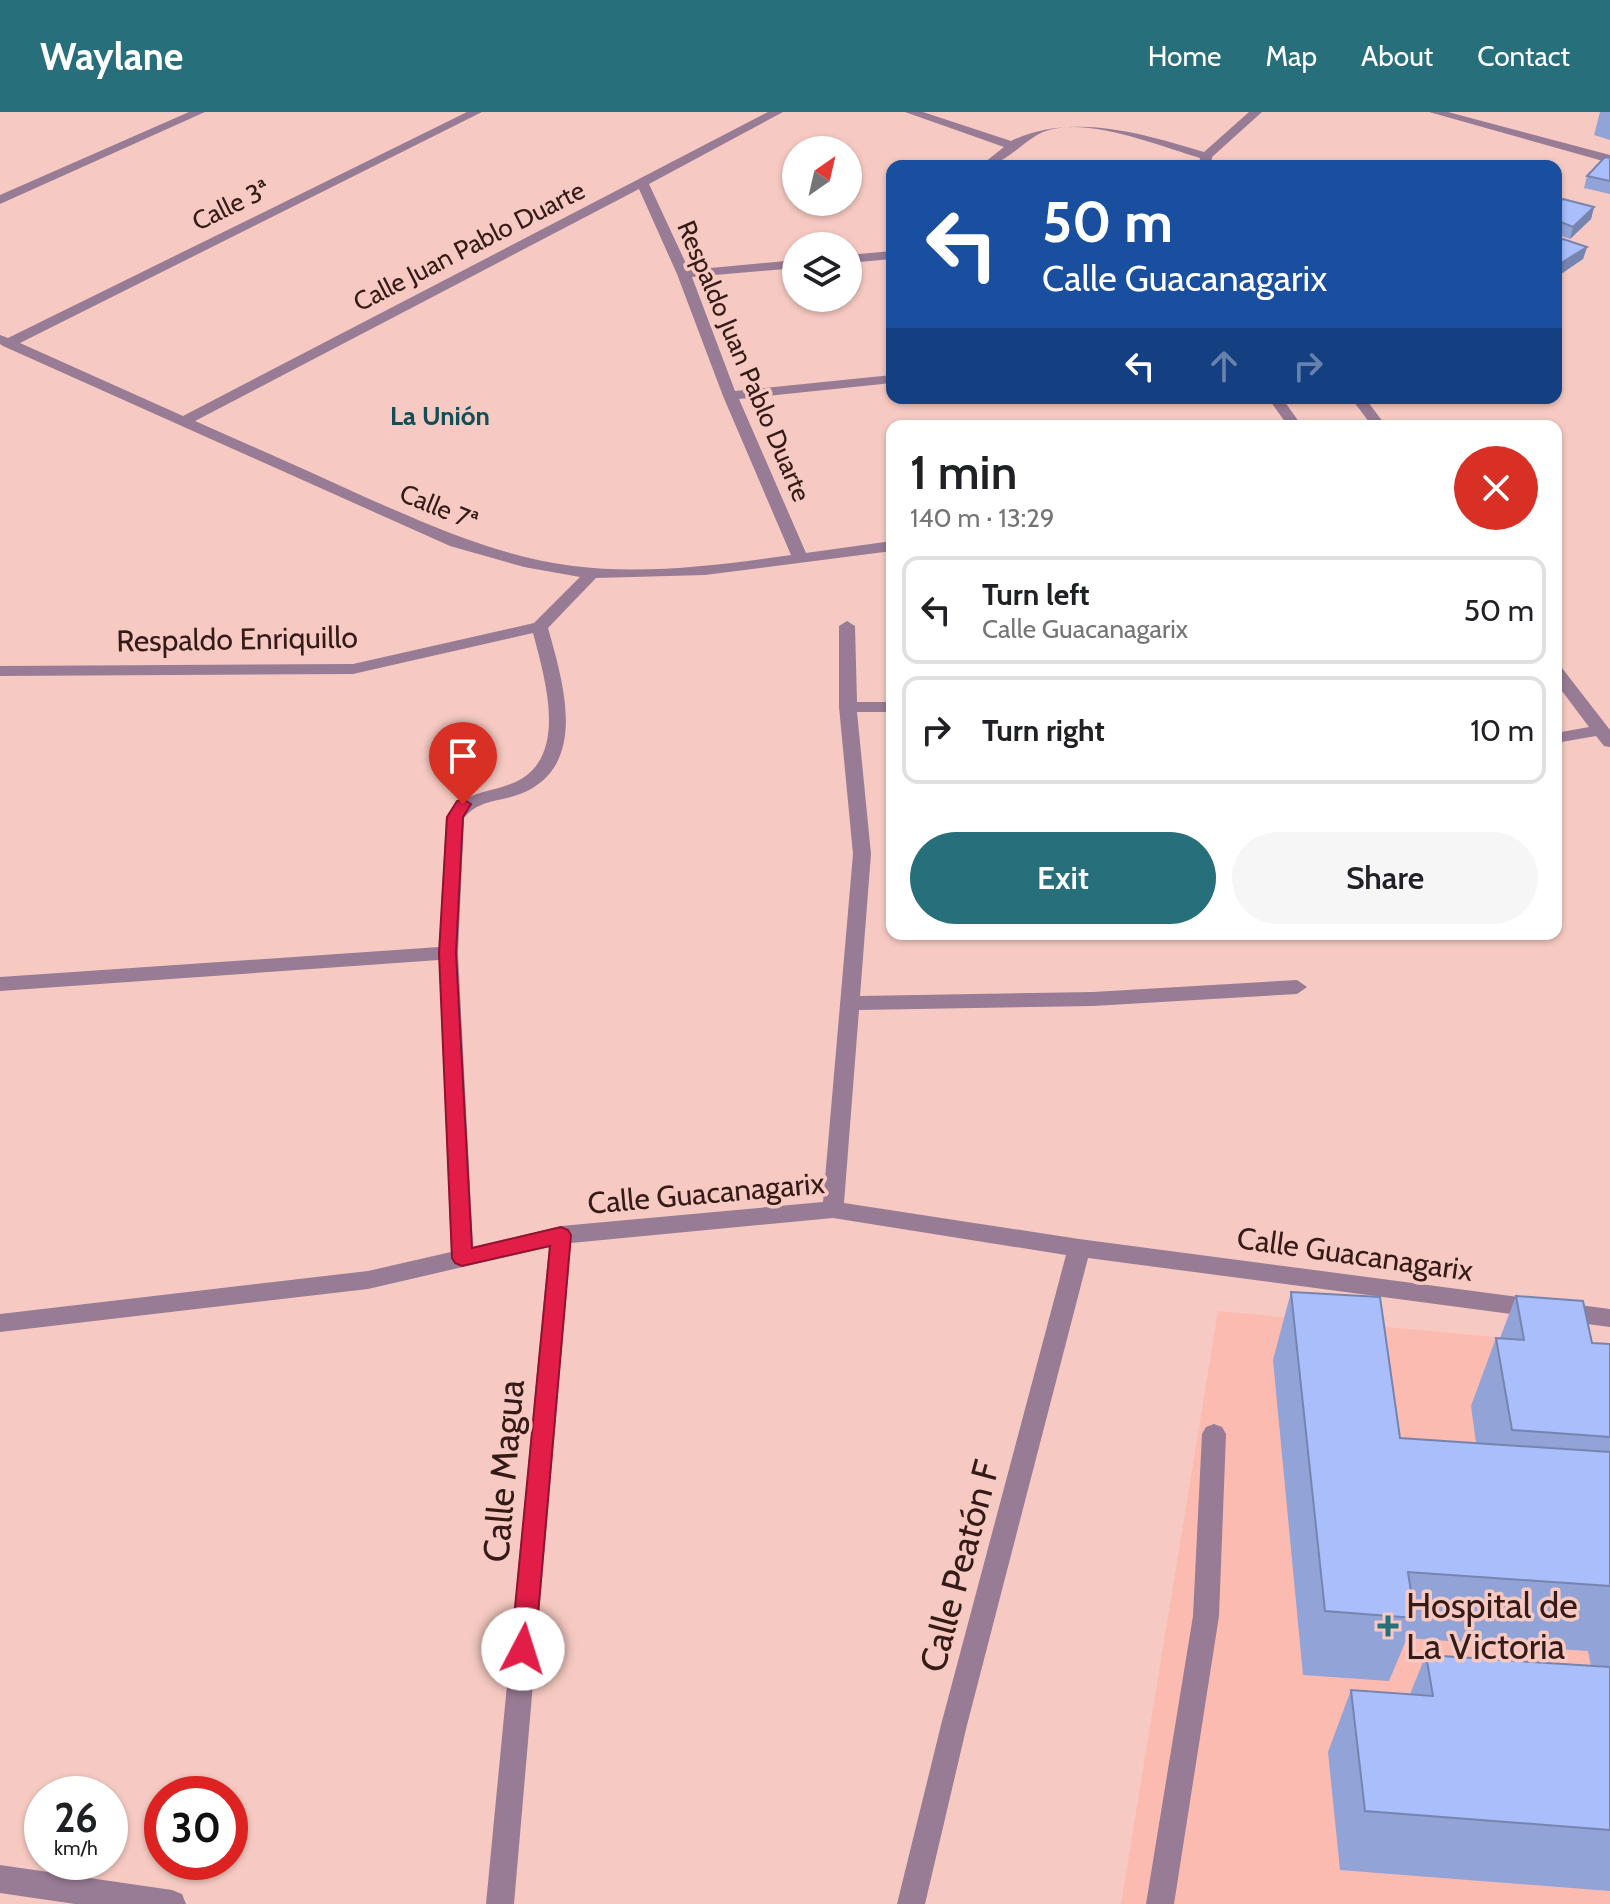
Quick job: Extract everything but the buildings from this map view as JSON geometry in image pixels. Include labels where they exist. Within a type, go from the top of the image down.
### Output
[{"type":"street","points":[[0,200],[199,112]]},
{"type":"street","name":"Calle 3ª","points":[[4,341],[476,112]]},
{"type":"street","name":"Calle Juan Pablo Duarte","points":[[182,422],[777,112]]},
{"type":"street","points":[[911,112],[1013,146]]},
{"type":"street","points":[[1206,160],[1256,112]]},
{"type":"street","points":[[1435,112],[1610,159]]},
{"type":"street","points":[[994,160],[1044,127],[1067,124],[1103,127],[1202,160]]},
{"type":"street","name":"Respaldo Juan Pablo Duarte","points":[[642,183],[684,274],[730,396],[800,557]]},
{"type":"street","points":[[862,258],[886,256]]},
{"type":"street","points":[[684,274],[782,265]]},
{"type":"street","name":"Calle 7ª","points":[[4,341],[456,543],[514,559],[592,573],[681,571],[886,547]]},
{"type":"street","points":[[730,396],[886,380]]},
{"type":"street","points":[[462,1258],[448,953],[455,817],[463,804],[474,798],[517,789],[544,772],[553,759],[559,703],[540,627],[592,573]]},
{"type":"street","points":[[833,1210],[862,854],[848,707],[847,626]]},
{"type":"street","name":"Respaldo Enriquillo","points":[[0,671],[353,669],[540,627]]},
{"type":"street","points":[[1562,680],[1605,736]]},
{"type":"street","points":[[848,707],[886,707]]},
{"type":"street","points":[[1562,738],[1605,736]]},
{"type":"street","points":[[0,984],[448,953]]},
{"type":"street","points":[[849,1003],[1093,999],[1297,987]]},
{"type":"street","name":"Calle Guacanagarix","points":[[0,1323],[368,1280],[561,1235],[833,1210],[1079,1248],[1610,1318]]},
{"type":"street","name":"Calle Magua","points":[[500,1904],[561,1235]]},
{"type":"street","name":"Calle Peatón F","points":[[911,1904],[954,1725],[1079,1248]]},
{"type":"street","points":[[1160,1904],[1206,1616],[1214,1434]]},
{"type":"street","points":[[0,1879],[172,1904]]},
{"type":"shaded area","name":"Hospital de La Victoria","points":[[1218,1311],[1610,1348],[1610,1904],[1121,1904]]},
{"type":"place","name":"Hospital de La Victoria","points":[[1388,1626]]},
{"type":"district","name":"La Unión","points":[[440,416]]},
{"type":"route","points":[[463,804],[455,817],[448,953],[462,1258],[561,1235],[523,1649]]}]
